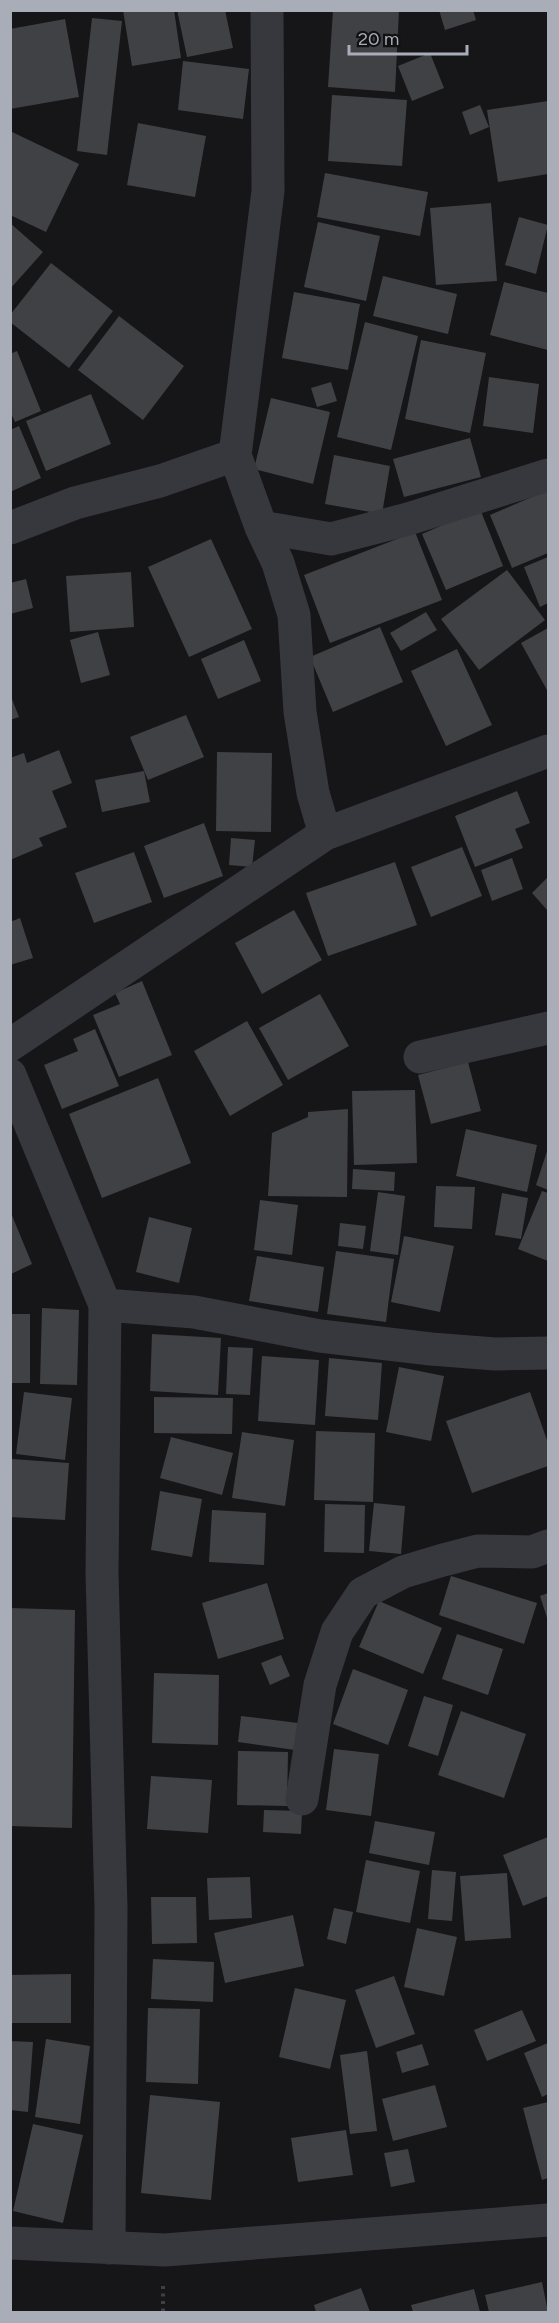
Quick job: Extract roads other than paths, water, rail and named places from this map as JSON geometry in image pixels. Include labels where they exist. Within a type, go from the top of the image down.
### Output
[{"type":"street","points":[[267,10],[268,191],[235,455],[261,526],[278,563],[294,615],[300,712],[313,793],[325,834]]},
{"type":"street","points":[[10,528],[75,503],[160,481],[235,455]]},
{"type":"street","points":[[261,526],[331,539],[408,519],[549,475]]},
{"type":"street","points":[[10,1045],[325,834],[549,751]]},
{"type":"street","points":[[420,1058],[549,1029]]},
{"type":"street","points":[[10,1075],[105,1305],[102,1573],[111,1908],[109,2248]]},
{"type":"street","points":[[105,1305],[194,1311],[320,1336],[431,1349],[495,1354],[549,1353]]},
{"type":"street","points":[[302,1799],[320,1685],[337,1632],[363,1593],[403,1572],[478,1551],[532,1552],[549,1546]]},
{"type":"street","points":[[10,2243],[165,2250],[549,2220]]}]
